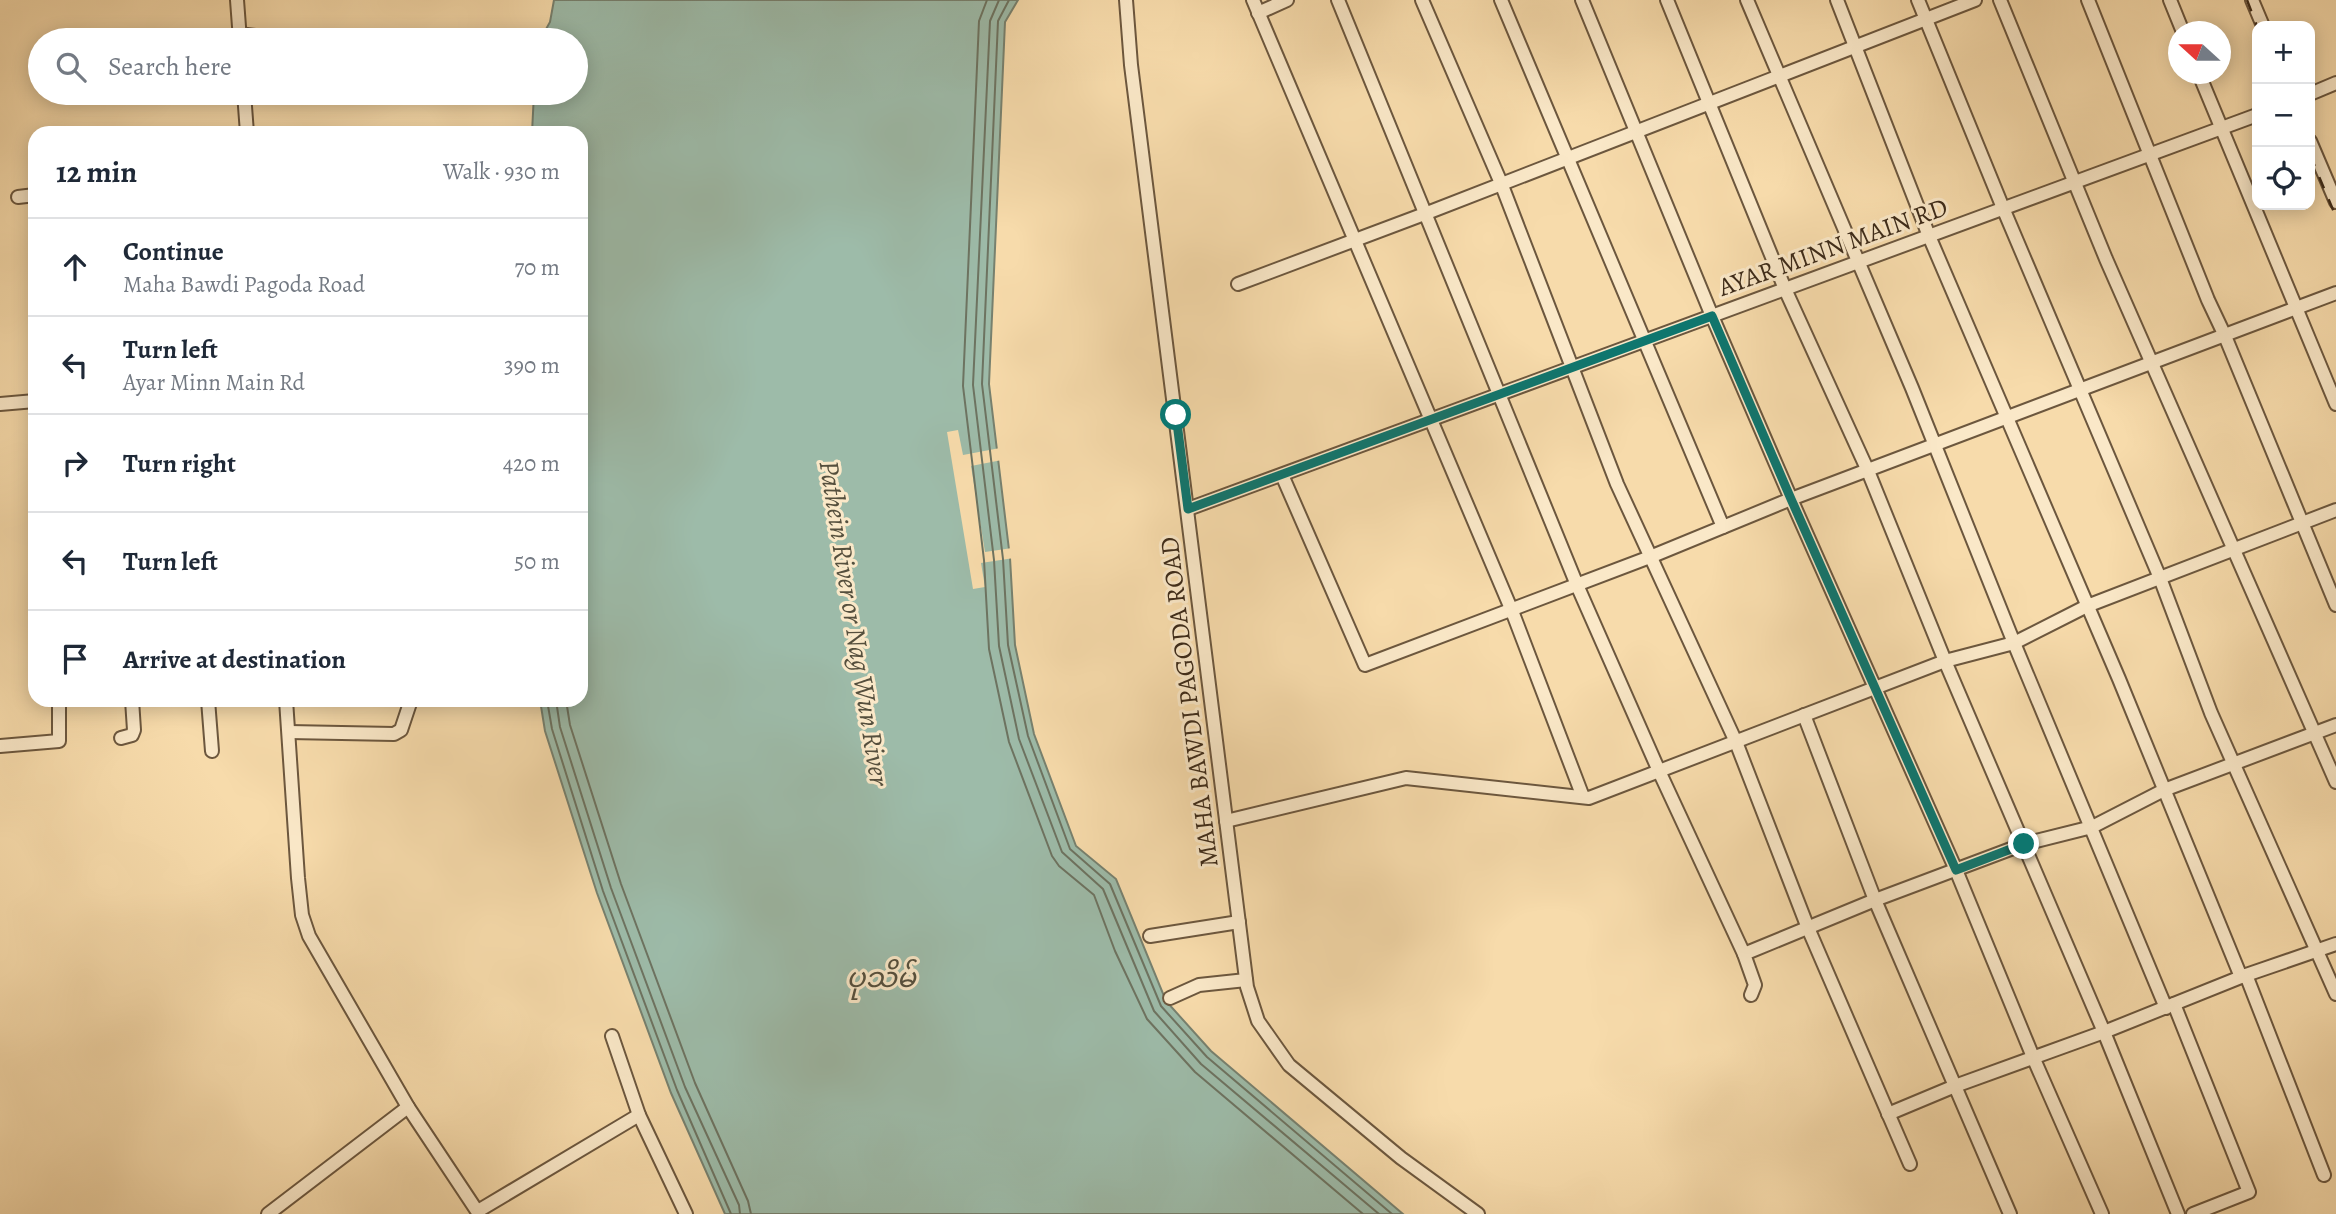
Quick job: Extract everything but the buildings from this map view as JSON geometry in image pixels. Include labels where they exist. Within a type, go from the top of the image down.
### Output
[{"type":"street","points":[[237,0],[239,28]]},
{"type":"street","name":"MAHA BAWDI PAGODA ROAD","points":[[1126,0],[1131,65],[1246,980],[1258,1021],[1289,1065],[1401,1158],[1478,1214]]},
{"type":"street","points":[[1253,0],[1512,611],[1583,797]]},
{"type":"street","points":[[1258,13],[1287,0]]},
{"type":"street","points":[[1338,0],[1577,585],[1744,954],[1755,985],[1751,995]]},
{"type":"street","points":[[1422,0],[1500,183],[1617,484],[1736,742],[1808,928],[1910,1164]]},
{"type":"street","points":[[1501,0],[1723,527]]},
{"type":"street","points":[[1582,0],[1712,316],[1956,870],[2033,1057],[2102,1214]]},
{"type":"street","points":[[1668,0],[1707,103],[1785,289],[1868,471],[2178,1214]]},
{"type":"street","points":[[1747,0],[2014,643],[2249,1192],[2193,1214]]},
{"type":"street","points":[[1838,0],[1929,236],[2009,418],[2244,976],[2324,1175]]},
{"type":"street","points":[[1918,0],[2160,578],[2211,713],[2336,994]]},
{"type":"street","points":[[1238,284],[1975,0]]},
{"type":"street","points":[[2000,0],[2152,363],[2336,782]]},
{"type":"street","points":[[2088,0],[2336,605]]},
{"type":"street","points":[[2170,0],[2179,21]]},
{"type":"street","points":[[2252,0],[2261,21]]},
{"type":"street","points":[[2315,92],[2336,83]]},
{"type":"street","points":[[2203,84],[2336,404]]},
{"type":"street","points":[[245,105],[246,126]]},
{"type":"street","name":"AYAR MINN MAIN RD","points":[[1188,509],[2252,117]]},
{"type":"street","points":[[2313,147],[2336,202]]},
{"type":"street","points":[[18,197],[28,196]]},
{"type":"street","points":[[1282,475],[1365,666],[1650,557],[1791,499],[2336,293]]},
{"type":"street","points":[[0,404],[28,402]]},
{"type":"street","points":[[1226,821],[1406,778],[1589,798],[1945,661],[2014,643],[2087,606],[2336,510]]},
{"type":"street","points":[[0,746],[60,741],[59,707]]},
{"type":"street","points":[[121,738],[132,735],[134,730],[132,707]]},
{"type":"street","points":[[209,707],[212,751]]},
{"type":"street","points":[[287,707],[298,878],[302,915],[309,936],[408,1107],[479,1212],[639,1115]]},
{"type":"street","points":[[289,732],[394,734],[401,730],[409,707]]},
{"type":"street","points":[[1804,715],[1875,900],[2010,1214]]},
{"type":"street","points":[[1744,954],[1875,900],[2024,844],[2092,827],[2164,790],[2336,725]]},
{"type":"street","points":[[1150,936],[1239,922]]},
{"type":"street","points":[[1888,1114],[2244,976],[2336,944]]},
{"type":"street","points":[[1170,998],[1199,985],[1246,980]]},
{"type":"street","points":[[612,1036],[639,1115],[687,1214]]},
{"type":"street","points":[[268,1214],[408,1107]]},
{"type":"water","name":"ပုသိမ်","points":[[554,0],[1018,0],[1005,22],[989,384],[1010,558],[1015,645],[1034,734],[1076,846],[1116,879],[1166,1001],[1211,1051],[1403,1214],[725,1214],[671,1093],[597,893],[545,731],[541,707],[588,707],[588,126],[532,126],[533,105],[588,105],[588,28],[547,28]]},
{"type":"pier","points":[[958,430],[963,455],[1000,448],[1002,460],[971,466],[985,552],[1012,548],[1014,558],[981,563],[985,587],[973,589],[947,432]]},
{"type":"railway","points":[[2247,0],[2255,21]]},
{"type":"railway","points":[[2315,167],[2336,217]]},
{"type":"route","points":[[1176,415],[1188,509],[1712,316],[1956,870],[2024,844]]},
{"type":"water label","name":"Pathein River or Nag Wun River","points":[[854,623]]}]
